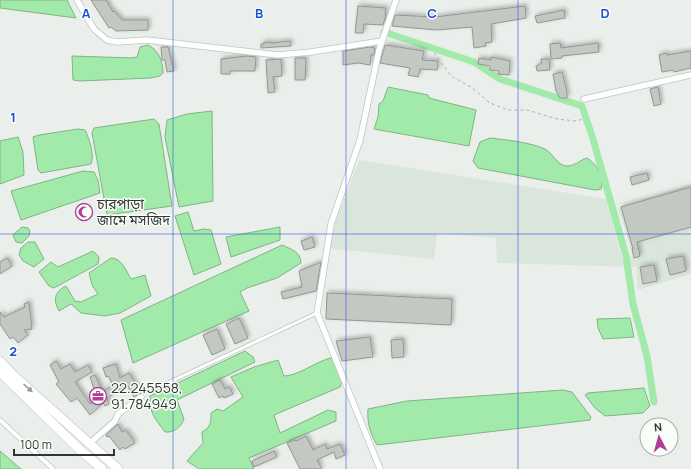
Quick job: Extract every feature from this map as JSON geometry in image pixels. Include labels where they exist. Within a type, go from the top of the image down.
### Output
[{"type":"main road","points":[[0,361],[12,374],[118,469]]},
{"type":"main road","points":[[0,372],[80,450],[102,469]]},
{"type":"street","points":[[77,0],[94,29],[107,40],[117,42],[147,40],[278,55],[311,52],[382,41]]},
{"type":"street","points":[[380,469],[317,312],[331,224],[360,140],[382,41],[396,0]]},
{"type":"street","points":[[584,98],[691,76]]},
{"type":"street","points":[[90,443],[115,421],[118,414],[141,397]]},
{"type":"street","points":[[0,420],[53,469]]},
{"type":"lane","points":[[157,388],[317,312]]},
{"type":"path","points":[[434,53],[451,76],[471,87],[490,103],[508,110],[527,110],[557,118],[576,121],[584,119]]},
{"type":"shaded area","points":[[0,0],[67,0],[76,18],[0,8]]},
{"type":"shaded area","points":[[148,45],[158,53],[163,73],[160,76],[151,78],[73,80],[72,56],[131,58],[137,57],[140,47]]},
{"type":"shaded area","points":[[388,87],[428,95],[429,98],[476,110],[469,146],[374,129],[378,117],[379,104],[383,101]]},
{"type":"shaded area","points":[[212,111],[213,201],[179,207],[165,137],[167,120],[187,114]]},
{"type":"shaded area","points":[[154,119],[159,124],[172,206],[107,215],[92,133],[94,128]]},
{"type":"shaded area","points":[[78,129],[85,130],[88,137],[92,151],[91,164],[41,173],[38,170],[33,137]]},
{"type":"shaded area","points":[[18,137],[23,152],[24,175],[0,184],[0,141]]},
{"type":"shaded area","points":[[490,138],[518,142],[545,149],[560,164],[567,166],[573,165],[587,158],[594,164],[601,176],[601,189],[595,190],[478,168],[473,161],[480,142]]},
{"type":"shaded area","points":[[359,160],[606,199],[622,259],[634,257],[618,208],[691,184],[691,274],[638,290],[636,267],[497,263],[496,238],[437,233],[434,259],[326,248]]},
{"type":"shaded area","points":[[83,171],[94,172],[98,180],[100,193],[21,220],[11,191]]},
{"type":"shaded area","points":[[188,212],[194,231],[204,229],[211,230],[221,264],[194,275],[175,216]]},
{"type":"shaded area","points":[[22,227],[28,228],[30,231],[29,236],[22,243],[16,242],[13,235]]},
{"type":"shaded area","points":[[280,227],[280,240],[231,257],[226,237]]},
{"type":"shaded area","points":[[28,242],[35,242],[44,259],[34,267],[23,261],[19,255],[21,248]]},
{"type":"shaded area","points":[[282,245],[297,254],[301,259],[301,263],[277,278],[247,288],[240,292],[249,311],[133,363],[121,320]]},
{"type":"shaded area","points":[[93,251],[99,257],[98,264],[54,288],[49,286],[39,272],[51,262],[58,267]]},
{"type":"shaded area","points":[[111,258],[118,260],[121,263],[131,279],[145,275],[151,296],[120,313],[105,316],[81,313],[71,304],[59,311],[55,300],[59,291],[66,286],[75,301],[81,302],[98,294],[92,285],[89,273]]},
{"type":"shaded area","points":[[630,318],[634,337],[603,339],[598,328],[597,319]]},
{"type":"shaded area","points":[[245,351],[253,357],[255,362],[177,400],[184,419],[177,429],[171,432],[165,432],[153,415],[150,396]]},
{"type":"shaded area","points":[[330,358],[335,359],[342,381],[340,387],[274,415],[280,433],[328,410],[336,412],[336,421],[249,458],[254,469],[199,469],[187,461],[203,443],[202,432],[210,424],[211,413],[217,409],[223,411],[243,397],[231,377],[254,367],[278,360],[284,376],[295,374]]},
{"type":"shaded area","points":[[644,388],[650,406],[643,413],[605,416],[595,408],[585,395],[588,393]]},
{"type":"shaded area","points":[[563,390],[572,392],[591,417],[590,420],[377,445],[372,436],[369,423],[368,409],[407,401]]},
{"type":"shaded area","points":[[0,451],[21,469],[0,469]]},
{"type":"building","points":[[91,0],[106,0],[113,12],[114,11],[122,20],[148,20],[148,30],[116,31],[111,27],[109,28]]},
{"type":"building","points":[[358,6],[386,8],[386,15],[383,25],[364,24],[363,33],[355,33]]},
{"type":"building","points":[[525,6],[526,18],[491,24],[492,42],[485,43],[486,46],[474,48],[472,27],[436,30],[392,26],[395,15],[435,17]]},
{"type":"building","points":[[564,10],[565,18],[537,23],[535,16]]},
{"type":"building","points":[[290,41],[291,46],[261,48],[261,44],[264,44],[264,42],[273,43]]},
{"type":"building","points":[[560,43],[561,48],[598,43],[599,52],[562,56],[562,58],[551,59],[550,44]]},
{"type":"building","points":[[385,45],[424,51],[422,60],[438,61],[437,70],[420,69],[418,77],[408,75],[410,68],[380,63]]},
{"type":"building","points":[[161,47],[168,47],[174,71],[167,72],[165,60],[162,60]]},
{"type":"building","points":[[370,47],[375,48],[374,55],[371,55],[370,65],[358,63],[343,65],[343,51]]},
{"type":"building","points":[[691,51],[691,68],[674,72],[673,70],[662,72],[659,55]]},
{"type":"building","points":[[247,56],[256,57],[255,71],[230,71],[230,74],[221,74],[221,59]]},
{"type":"building","points":[[491,57],[510,61],[509,75],[498,74],[499,71],[490,70],[490,66],[478,64],[479,58],[491,60]]},
{"type":"building","points":[[295,58],[306,58],[305,80],[295,80]]},
{"type":"building","points":[[281,59],[282,76],[273,77],[275,92],[268,93],[266,60]]},
{"type":"building","points":[[541,59],[549,59],[550,70],[537,71],[536,66],[542,63]]},
{"type":"building","points":[[562,72],[567,98],[560,98],[556,91],[553,74]]},
{"type":"building","points":[[658,87],[661,104],[654,106],[650,89]]},
{"type":"building","points":[[647,173],[649,180],[632,185],[630,177]]},
{"type":"building","points":[[691,187],[691,227],[637,242],[640,256],[634,258],[633,249],[621,207]]},
{"type":"building","points":[[312,237],[315,247],[304,250],[301,241]]},
{"type":"building","points":[[683,256],[686,271],[670,275],[666,259]]},
{"type":"building","points":[[7,258],[12,266],[0,274],[0,262]]},
{"type":"building","points":[[321,262],[316,291],[283,299],[281,292],[302,287],[299,271]]},
{"type":"building","points":[[654,265],[657,281],[643,284],[640,267]]},
{"type":"building","points":[[327,293],[452,299],[451,325],[326,319]]},
{"type":"building","points":[[29,302],[32,329],[24,330],[28,335],[18,343],[13,337],[10,339],[0,324],[0,312],[4,317],[25,307],[24,304]]},
{"type":"building","points":[[239,318],[248,338],[235,344],[226,324]]},
{"type":"building","points":[[217,329],[225,349],[212,355],[203,335]]},
{"type":"building","points":[[370,337],[373,357],[342,361],[336,341]]},
{"type":"building","points":[[403,339],[404,357],[392,358],[391,340]]},
{"type":"building","points":[[56,361],[61,369],[70,364],[75,372],[88,365],[92,372],[75,382],[90,404],[100,397],[94,389],[90,377],[95,375],[103,392],[113,385],[108,376],[106,377],[103,368],[116,364],[120,378],[129,373],[141,393],[134,397],[127,385],[107,398],[109,404],[105,406],[103,403],[90,415],[77,398],[71,402],[56,384],[59,382],[50,365]]},
{"type":"building","points":[[220,380],[225,389],[229,387],[233,394],[224,398],[223,396],[219,398],[212,384]]},
{"type":"building","points":[[118,424],[122,432],[126,430],[135,443],[125,449],[123,447],[120,450],[109,436],[107,437],[106,435]]},
{"type":"building","points":[[306,436],[313,450],[325,444],[327,449],[340,444],[345,455],[336,459],[334,452],[317,460],[322,469],[300,469],[287,443],[296,441]]},
{"type":"building","points":[[274,451],[277,457],[254,467],[252,461]]},
{"type":"waterway","points":[[384,32],[474,62],[500,79],[582,106],[593,139],[626,256],[633,304],[647,356],[654,402]]},
{"type":"place","name":"চারপাড়া জামে মসজিদ","points":[[84,212]]},
{"type":"place","name":"22.245558, 91.784949","points":[[98,396]]}]
